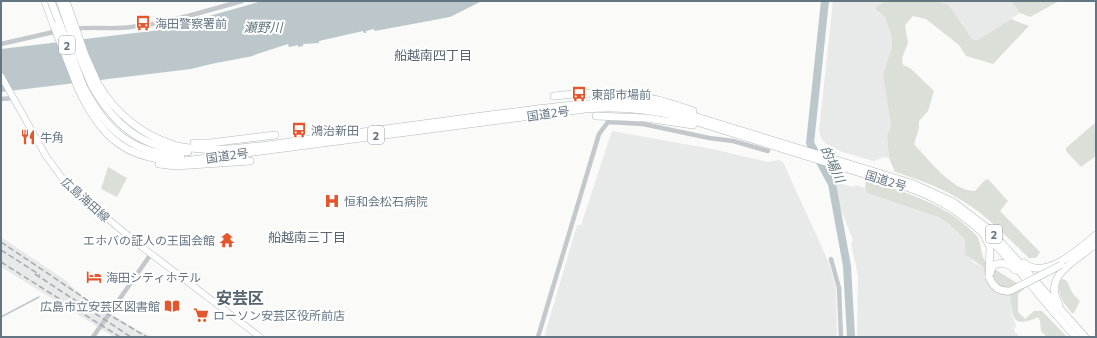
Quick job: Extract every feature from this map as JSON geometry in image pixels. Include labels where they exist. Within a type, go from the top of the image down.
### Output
[{"type":"highway","name":"2","points":[[45,1],[54,26],[81,88],[96,110],[110,127],[151,156]]},
{"type":"highway","name":"2","points":[[51,1],[81,88]]},
{"type":"highway","name":"2","points":[[60,1],[75,46],[95,85],[129,123],[154,141],[163,144]]},
{"type":"highway","name":"2","points":[[66,1],[95,85]]},
{"type":"highway","points":[[554,96],[595,92],[631,94],[671,102],[713,125]]},
{"type":"highway","name":"国道2号","points":[[163,144],[202,153],[609,102],[646,104],[664,107],[713,125],[885,177],[920,186],[945,197],[969,212],[990,230],[1085,337]]},
{"type":"highway","name":"国道2号","points":[[151,156],[205,158],[548,109]]},
{"type":"highway","points":[[596,116],[646,118],[713,125]]},
{"type":"highway","points":[[163,144],[210,143],[275,135]]},
{"type":"highway","points":[[151,156],[176,166],[250,160]]},
{"type":"highway","name":"国道2号","points":[[885,177],[944,203],[966,217],[993,240],[1076,337]]},
{"type":"highway","points":[[944,203],[979,230],[986,238],[990,247],[989,277],[996,288],[1002,291],[1010,291],[1061,265],[1096,240]]},
{"type":"highway","points":[[990,230],[1025,264],[1031,268],[1040,270],[1066,258],[1096,235]]},
{"type":"highway","points":[[1076,328],[1057,302],[1054,290],[1055,283],[1061,270],[1096,244]]},
{"type":"highway","points":[[989,277],[991,269],[998,263],[1005,264],[1013,268],[1044,301]]},
{"type":"main road","name":"広島海田線","points":[[1,76],[57,172],[79,197],[260,337]]},
{"type":"street","points":[[1,44],[45,33],[83,28],[120,28],[158,24],[242,1]]},
{"type":"street","points":[[1,99],[12,96]]},
{"type":"street","points":[[538,337],[599,134],[603,126],[608,122],[643,124],[709,138],[733,141],[768,151]]},
{"type":"street","points":[[93,337],[151,254]]},
{"type":"street","points":[[831,259],[839,288],[841,337]]},
{"type":"shaded area","points":[[833,1],[887,1],[878,5],[877,12],[885,17],[892,38],[892,47],[883,75],[891,126],[887,136],[889,158],[884,157],[874,161],[842,152],[825,143],[821,138],[819,130]]},
{"type":"shaded area","points":[[887,1],[937,1],[949,5],[972,39],[978,40],[1011,19],[1029,26],[993,64],[966,56],[959,45],[926,19],[913,16],[905,25],[908,43],[902,58],[903,65],[910,68],[934,91],[928,111],[919,121],[919,128],[914,144],[942,174],[966,190],[975,191],[985,180],[988,179],[1008,201],[1000,211],[1040,252],[1036,258],[1029,258],[986,217],[960,199],[917,179],[895,172],[889,158],[887,136],[891,126],[883,75],[892,47],[892,38],[885,17],[877,11],[876,8],[878,5]]},
{"type":"shaded area","points":[[937,1],[1011,1],[1020,13],[978,40],[972,39],[949,5]]},
{"type":"shaded area","points":[[1011,1],[1059,1],[1030,17],[1020,13]]},
{"type":"shaded area","points":[[1096,122],[1096,156],[1081,167],[1066,151],[1066,148]]},
{"type":"shaded area","points":[[612,131],[712,149],[768,162],[779,160],[783,162],[829,263],[836,289],[837,337],[544,337],[577,225],[581,225]]},
{"type":"shaded area","points":[[108,167],[127,178],[117,197],[101,189]]},
{"type":"shaded area","points":[[866,179],[924,200],[965,224],[978,238],[983,257],[987,263],[1024,289],[1018,294],[1018,312],[1025,319],[1034,311],[1042,311],[1067,337],[1047,337],[1041,331],[1038,317],[1024,322],[1019,322],[1016,320],[1012,311],[1010,296],[998,294],[994,291],[988,284],[984,268],[965,254],[965,239],[949,224],[938,217],[867,193],[865,188]]},
{"type":"shaded area","points":[[837,183],[865,188],[867,193],[938,217],[949,224],[965,239],[973,262],[984,268],[985,273],[1005,296],[1010,296],[1012,315],[1016,325],[1014,331],[1020,337],[857,337],[858,276],[851,244],[853,240],[832,187],[833,184]]},
{"type":"shaded area","points":[[1,237],[65,280],[82,296],[132,327],[152,337],[114,337],[1,267]]},
{"type":"shaded area","points":[[1063,279],[1067,281],[1073,294],[1080,301],[1074,313],[1072,313],[1066,306],[1060,294],[1060,280]]},
{"type":"water","name":"瀬野川","points":[[262,1],[482,1],[450,17],[375,31],[374,29],[366,31],[366,33],[363,31],[319,41],[319,43],[303,44],[303,46],[298,47],[298,45],[289,47],[288,44],[253,56],[191,69],[1,92],[1,49],[160,30]]},
{"type":"waterway","name":"的場川","points":[[825,1],[810,143],[832,184],[847,266],[851,337]]},
{"type":"waterway","points":[[1,317],[39,297]]},
{"type":"railway","points":[[1,242],[108,314],[147,337]]},
{"type":"railway","points":[[1,250],[40,275]]},
{"type":"railway","points":[[1,262],[120,337]]},
{"type":"railway","points":[[35,274],[131,337]]},
{"type":"place","name":"海田警察署前","points":[[143,23]]},
{"type":"place","name":"東部市場前","points":[[579,94]]},
{"type":"place","name":"鴻治新田","points":[[299,130]]},
{"type":"place","name":"牛角","points":[[28,137]]},
{"type":"place","name":"恒和会松石病院","points":[[332,201]]},
{"type":"place","name":"エホバの証人の王国会館","points":[[227,240]]},
{"type":"place","name":"海田シティホテル","points":[[94,277]]},
{"type":"place","name":"広島市立安芸区図書館","points":[[172,306]]},
{"type":"place","name":"ローソン安芸区役所前店","points":[[201,315]]},
{"type":"district","name":"船越南四丁目","points":[[433,55]]},
{"type":"district","name":"船越南三丁目","points":[[307,237]]},
{"type":"district","name":"安芸区","points":[[240,297]]}]
